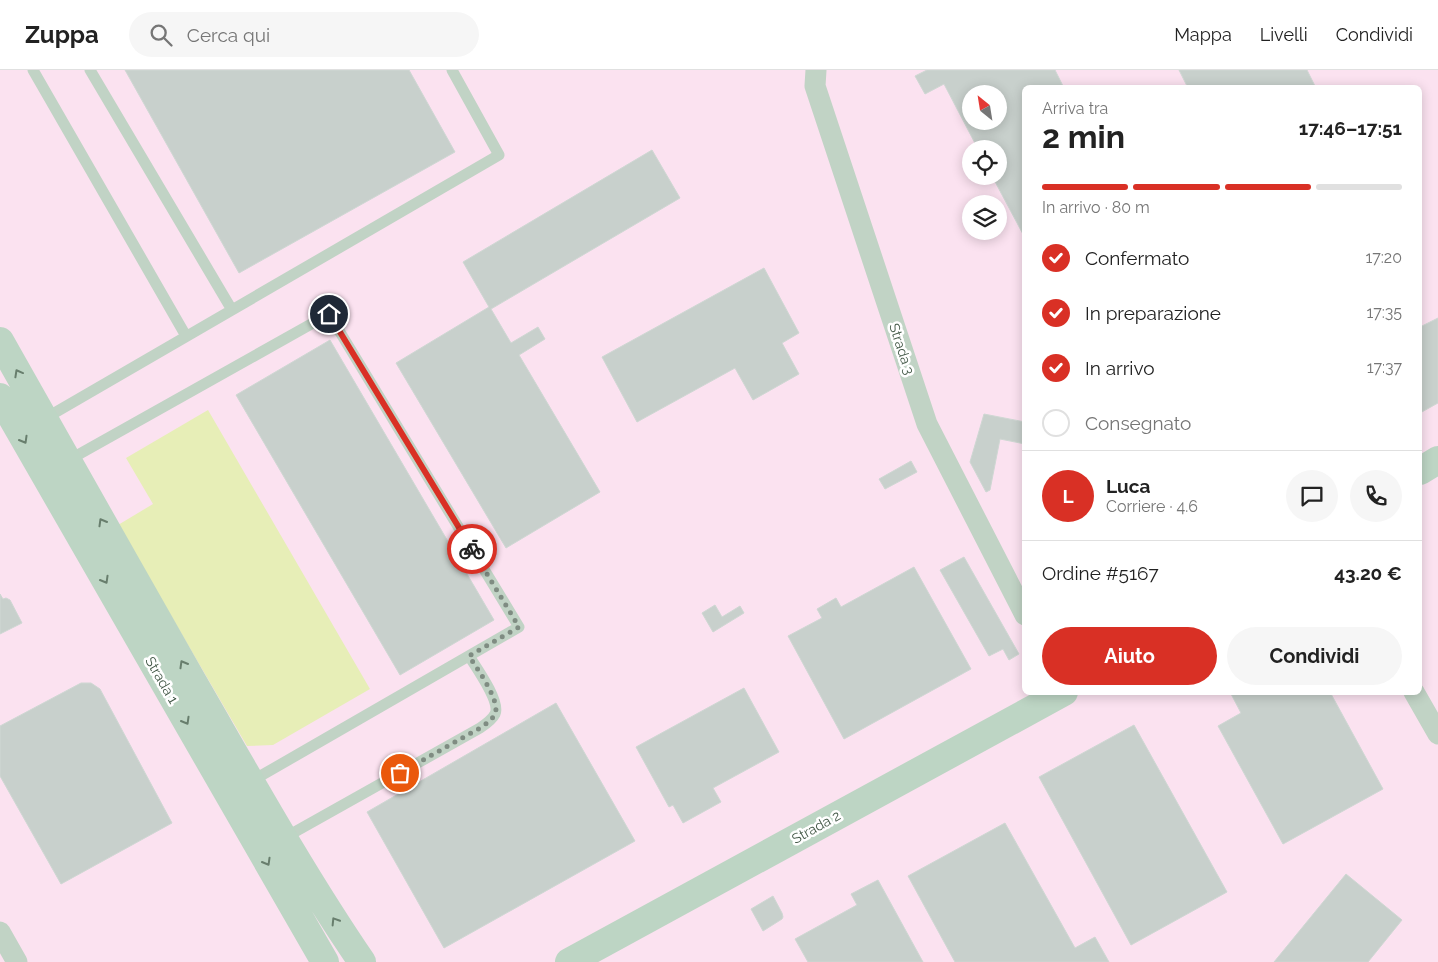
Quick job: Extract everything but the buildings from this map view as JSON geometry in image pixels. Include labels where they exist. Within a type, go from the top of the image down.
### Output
[{"type":"street","name":"Strada 3","points":[[816,70],[815,86],[926,424],[1022,609]]},
{"type":"street","points":[[0,341],[250,782],[337,925],[362,962]]},
{"type":"street","name":"Strada 1","points":[[0,397],[325,962]]},
{"type":"street","points":[[1422,470],[1438,460]]},
{"type":"street","name":"Strada 2","points":[[569,962],[1058,695]]},
{"type":"street","points":[[1416,695],[1438,734]]},
{"type":"street","points":[[0,932],[17,962]]},
{"type":"lane","points":[[33,70],[186,336]]},
{"type":"lane","points":[[90,70],[232,310]]},
{"type":"lane","points":[[44,419],[499,156],[452,70]]},
{"type":"lane","points":[[67,461],[329,314],[519,627],[250,782]]},
{"type":"lane","points":[[284,838],[489,722],[496,712],[496,703],[469,656]]},
{"type":"shaded area","points":[[0,70],[1438,70],[1438,962],[0,962]]},
{"type":"green space","points":[[208,410],[370,689],[273,745],[247,746],[118,525],[153,504],[126,458]]},
{"type":"way so far","points":[[400,773],[480,728],[489,722],[496,712],[496,703],[469,656],[519,627],[472,549]]},
{"type":"route","points":[[329,314],[472,549]]}]
